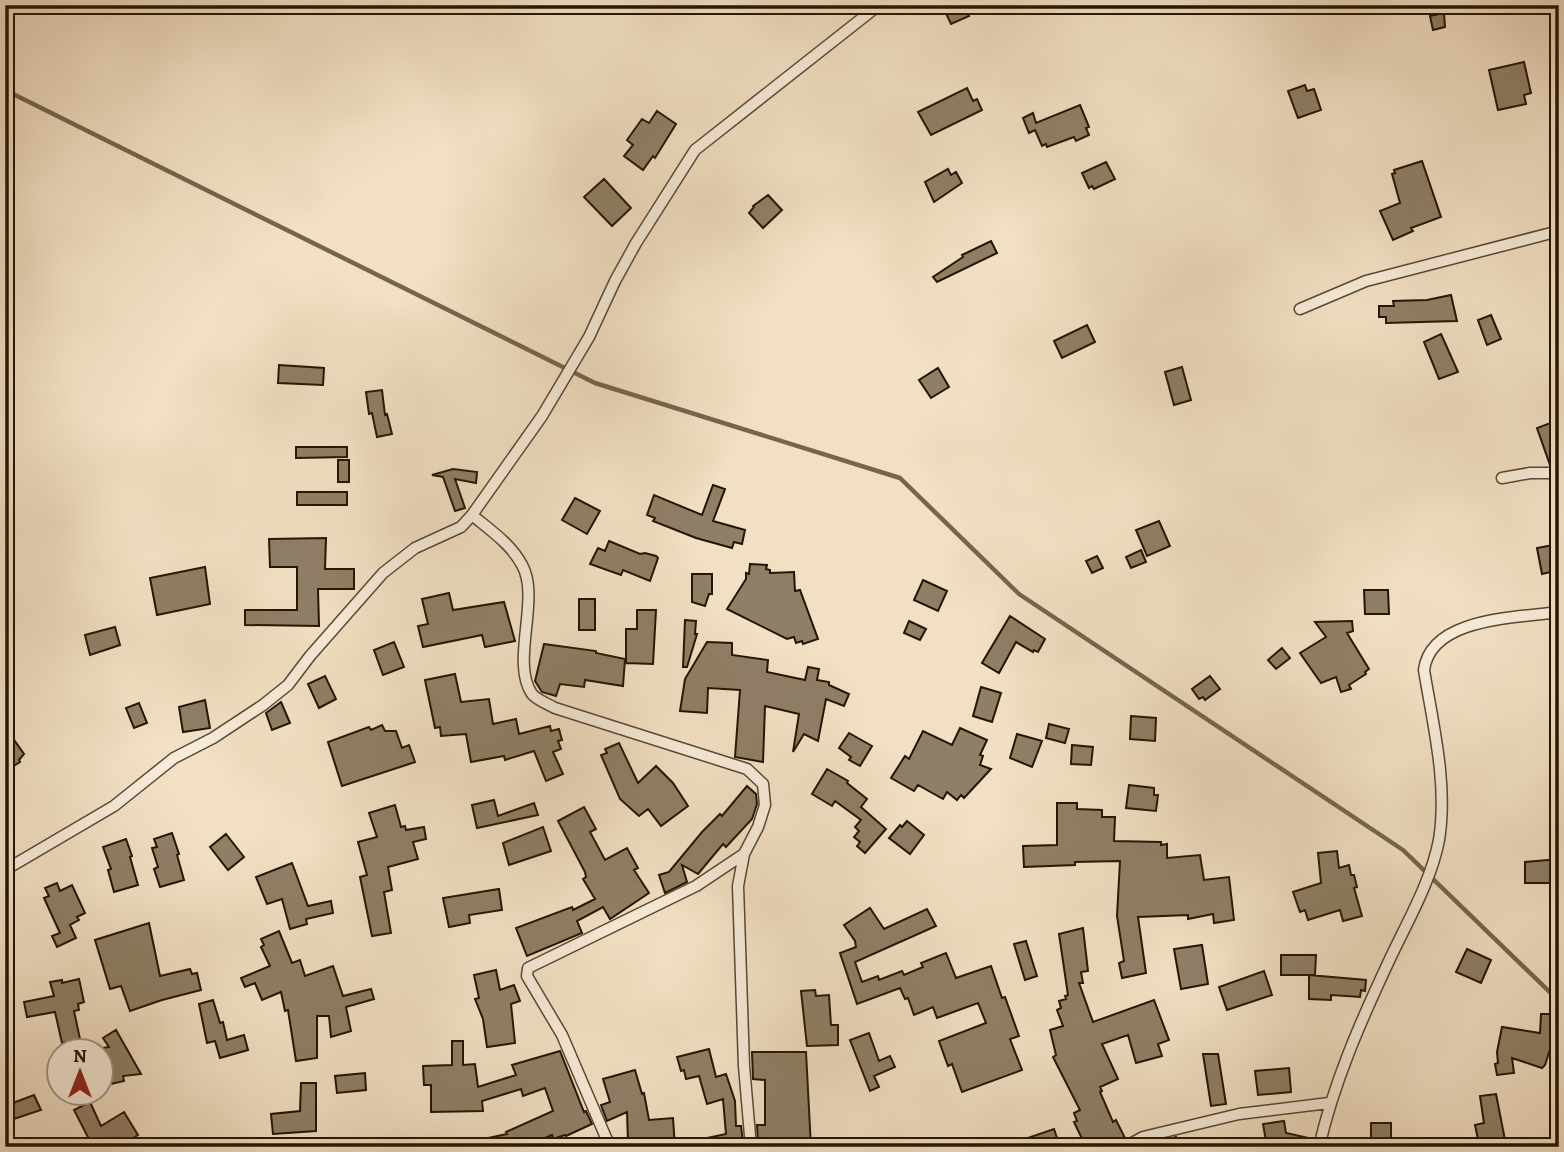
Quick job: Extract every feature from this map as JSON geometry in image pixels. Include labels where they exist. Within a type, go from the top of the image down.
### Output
[{"type":"street","points":[[5,870],[114,806],[174,758],[214,738],[263,705],[289,685],[310,656],[383,573],[415,548],[461,527],[542,416],[589,337],[636,243],[695,150],[879,5]]},
{"type":"street","points":[[1300,309],[1366,281],[1559,231]]},
{"type":"street","points":[[1502,478],[1530,473],[1559,473]]},
{"type":"street","points":[[472,515],[504,542],[523,566],[528,583],[524,674],[533,695],[555,708],[747,769],[763,784],[765,805],[758,827],[744,854],[738,886],[744,1066],[751,1147]]},
{"type":"street","points":[[1319,1147],[1329,1103],[1355,1032],[1424,885],[1438,841],[1441,805],[1438,752],[1424,670],[1426,657],[1438,641],[1476,623],[1559,612]]},
{"type":"street","points":[[610,1147],[562,1035],[527,976],[528,968],[696,886],[744,854]]},
{"type":"street","points":[[1125,1147],[1143,1137],[1239,1114],[1329,1103]]},
{"type":"building","points":[[942,5],[964,5],[969,16],[951,24]]},
{"type":"building","points":[[1444,13],[1445,27],[1433,30],[1430,16]]},
{"type":"building","points":[[1524,62],[1531,93],[1524,95],[1526,104],[1498,110],[1489,70]]},
{"type":"building","points":[[1305,85],[1307,91],[1314,89],[1321,110],[1298,118],[1288,91]]},
{"type":"building","points":[[967,88],[973,101],[977,99],[982,110],[931,135],[918,112]]},
{"type":"building","points":[[1080,105],[1089,127],[1086,128],[1089,135],[1076,141],[1074,137],[1047,147],[1046,144],[1042,146],[1035,130],[1029,133],[1023,118],[1033,113],[1036,123]]},
{"type":"building","points":[[657,111],[676,124],[655,158],[653,156],[643,170],[624,156],[633,145],[627,140],[642,119],[649,123]]},
{"type":"building","points":[[1422,161],[1441,217],[1411,228],[1413,231],[1393,240],[1380,211],[1400,203],[1392,174],[1395,173],[1394,170]]},
{"type":"building","points":[[1106,162],[1115,179],[1094,189],[1092,186],[1089,188],[1082,173]]},
{"type":"building","points":[[948,169],[951,175],[956,172],[962,183],[934,202],[925,182]]},
{"type":"building","points":[[604,179],[631,208],[612,226],[584,197]]},
{"type":"building","points":[[768,195],[782,210],[763,228],[749,213],[753,206]]},
{"type":"building","points":[[991,241],[997,253],[937,282],[933,277],[963,257],[962,255]]},
{"type":"building","points":[[1451,295],[1457,321],[1386,323],[1386,317],[1379,317],[1379,306],[1394,306],[1393,301],[1427,300]]},
{"type":"building","points":[[1491,315],[1501,339],[1487,345],[1478,320]]},
{"type":"building","points":[[1087,325],[1095,342],[1062,358],[1054,341]]},
{"type":"building","points":[[1441,334],[1458,372],[1439,379],[1424,342]]},
{"type":"building","points":[[279,365],[324,368],[323,385],[278,383]]},
{"type":"building","points":[[1182,367],[1191,400],[1174,405],[1165,372]]},
{"type":"building","points":[[938,368],[949,387],[931,398],[919,380]]},
{"type":"building","points":[[382,390],[385,415],[387,414],[392,434],[377,437],[372,413],[369,414],[366,392]]},
{"type":"building","points":[[1556,421],[1559,428],[1559,465],[1550,465],[1537,428]]},
{"type":"building","points":[[296,447],[347,447],[347,457],[296,458]]},
{"type":"building","points":[[338,460],[349,460],[349,482],[338,482]]},
{"type":"building","points":[[453,469],[477,472],[476,483],[455,479],[465,508],[455,511],[443,477],[432,475]]},
{"type":"building","points":[[713,485],[725,489],[713,521],[745,530],[742,544],[734,542],[732,548],[696,538],[653,521],[655,518],[647,515],[654,495],[702,515]]},
{"type":"building","points":[[297,492],[347,492],[347,505],[297,505]]},
{"type":"building","points":[[575,498],[600,511],[587,534],[562,520]]},
{"type":"building","points":[[1159,521],[1170,546],[1147,556],[1136,530]]},
{"type":"building","points":[[326,538],[325,569],[354,569],[354,589],[318,589],[319,626],[245,625],[245,610],[297,610],[297,567],[270,567],[269,539]]},
{"type":"building","points":[[609,541],[640,554],[656,556],[658,558],[650,581],[623,570],[621,575],[590,564],[598,548],[605,551]]},
{"type":"building","points":[[1559,544],[1559,570],[1542,574],[1537,548]]},
{"type":"building","points":[[1141,550],[1146,562],[1131,568],[1126,557]]},
{"type":"building","points":[[1097,556],[1103,568],[1092,573],[1086,561]]},
{"type":"building","points":[[750,564],[767,565],[766,569],[770,570],[770,573],[794,572],[795,591],[800,590],[818,639],[803,644],[802,641],[796,643],[794,637],[787,639],[727,609],[746,579],[746,573],[749,574]]},
{"type":"building","points":[[205,567],[210,604],[157,615],[150,578]]},
{"type":"building","points":[[692,574],[712,574],[712,594],[709,594],[705,606],[692,602]]},
{"type":"building","points":[[923,580],[947,591],[938,611],[914,600]]},
{"type":"building","points":[[1364,590],[1388,590],[1389,614],[1365,614]]},
{"type":"building","points":[[449,593],[453,610],[504,602],[515,641],[485,647],[482,635],[423,647],[418,626],[428,624],[422,599]]},
{"type":"building","points":[[579,599],[595,599],[595,630],[579,630]]},
{"type":"building","points":[[637,610],[656,610],[653,664],[626,663],[626,629],[637,629]]},
{"type":"building","points":[[1010,616],[1045,639],[1038,652],[1016,642],[999,673],[982,663]]},
{"type":"building","points":[[685,620],[696,621],[697,634],[687,667],[683,667]]},
{"type":"building","points":[[909,621],[926,629],[920,640],[904,633]]},
{"type":"building","points":[[1352,621],[1353,631],[1347,633],[1369,669],[1349,685],[1351,689],[1341,692],[1336,677],[1321,683],[1300,653],[1326,637],[1315,622]]},
{"type":"building","points":[[115,627],[120,645],[90,655],[85,635]]},
{"type":"building","points":[[394,642],[404,667],[383,675],[374,650]]},
{"type":"building","points":[[707,642],[732,643],[732,655],[768,660],[767,672],[805,680],[808,667],[819,669],[817,680],[829,682],[829,685],[849,694],[844,706],[826,699],[818,741],[804,734],[793,752],[799,714],[765,706],[763,762],[735,757],[740,690],[708,688],[707,713],[680,711],[685,679]]},
{"type":"building","points":[[544,644],[596,651],[625,659],[623,686],[585,680],[584,687],[560,684],[556,696],[542,692],[535,681]]},
{"type":"building","points":[[1282,648],[1290,658],[1276,669],[1268,660]]},
{"type":"building","points":[[455,674],[461,702],[489,699],[493,724],[516,719],[519,734],[550,726],[551,731],[559,729],[562,740],[558,741],[561,749],[553,752],[563,774],[546,781],[534,751],[505,760],[504,756],[471,762],[466,734],[441,736],[440,727],[435,728],[425,680]]},
{"type":"building","points":[[325,676],[336,699],[319,708],[308,684]]},
{"type":"building","points":[[1210,676],[1220,689],[1205,700],[1203,697],[1199,699],[1192,689]]},
{"type":"building","points":[[981,687],[1001,693],[992,722],[973,716]]},
{"type":"building","points":[[205,700],[210,728],[183,732],[179,707]]},
{"type":"building","points":[[281,702],[290,723],[272,730],[266,713]]},
{"type":"building","points":[[139,703],[147,723],[134,728],[126,708]]},
{"type":"building","points":[[1131,716],[1156,718],[1155,741],[1130,739]]},
{"type":"building","points":[[1049,724],[1069,729],[1065,743],[1046,738]]},
{"type":"building","points":[[382,725],[385,731],[396,731],[402,748],[409,745],[415,762],[342,786],[328,742]]},
{"type":"building","points":[[5,727],[24,754],[20,762],[9,769],[5,764]]},
{"type":"building","points":[[960,728],[987,740],[980,755],[983,756],[980,765],[991,769],[964,798],[961,795],[957,800],[947,792],[943,799],[918,785],[914,791],[891,778],[905,756],[909,759],[923,731],[952,745]]},
{"type":"building","points":[[849,733],[872,746],[860,766],[849,760],[851,757],[839,748]]},
{"type":"building","points":[[1017,734],[1042,741],[1032,767],[1010,758]]},
{"type":"building","points":[[619,743],[638,783],[656,766],[673,783],[688,806],[661,826],[648,809],[639,816],[620,799],[601,755],[607,753],[605,749]]},
{"type":"building","points":[[1072,745],[1093,747],[1091,765],[1071,764]]},
{"type":"building","points":[[827,769],[848,781],[847,783],[867,799],[861,807],[886,829],[865,853],[857,846],[860,842],[854,837],[859,831],[855,827],[861,820],[835,801],[832,806],[812,794]]},
{"type":"building","points":[[1129,785],[1154,788],[1154,795],[1158,795],[1156,811],[1126,808]]},
{"type":"building","points":[[747,786],[756,794],[757,804],[752,819],[726,847],[723,844],[698,874],[682,865],[687,882],[665,893],[659,875],[669,872],[702,832],[720,814],[722,816]]},
{"type":"building","points":[[494,800],[498,816],[534,803],[538,815],[477,828],[472,805]]},
{"type":"building","points":[[1057,803],[1077,803],[1077,809],[1102,810],[1102,817],[1115,817],[1114,841],[1161,842],[1161,845],[1167,844],[1167,858],[1200,855],[1204,880],[1229,877],[1234,920],[1214,923],[1213,914],[1188,919],[1188,915],[1138,917],[1146,973],[1122,978],[1119,963],[1124,961],[1117,916],[1120,861],[1024,867],[1023,846],[1057,845]]},
{"type":"building","points":[[395,805],[401,827],[405,826],[406,830],[424,827],[426,839],[413,842],[418,859],[388,867],[392,890],[384,892],[391,933],[372,936],[360,877],[367,875],[358,842],[377,837],[369,813]]},
{"type":"building","points":[[584,807],[596,829],[590,832],[605,860],[627,848],[638,868],[634,870],[649,893],[610,919],[603,907],[577,921],[582,933],[527,956],[516,928],[572,907],[573,910],[595,899],[583,879],[586,877],[585,872],[558,821]]},
{"type":"building","points":[[907,821],[924,835],[910,854],[889,838]]},
{"type":"building","points":[[543,827],[551,851],[509,865],[503,843]]},
{"type":"building","points":[[172,833],[184,880],[160,887],[154,869],[158,867],[152,848],[157,847],[154,839]]},
{"type":"building","points":[[226,834],[244,857],[228,870],[210,847]]},
{"type":"building","points":[[126,839],[138,885],[114,892],[108,870],[111,869],[103,847]]},
{"type":"building","points":[[1337,851],[1339,868],[1349,865],[1351,875],[1354,875],[1357,887],[1354,888],[1362,916],[1343,921],[1340,910],[1308,920],[1305,910],[1300,912],[1293,892],[1321,883],[1318,853]]},
{"type":"building","points":[[1559,859],[1559,883],[1525,883],[1525,862]]},
{"type":"building","points":[[292,863],[308,906],[331,901],[333,913],[306,919],[307,924],[290,929],[282,899],[267,904],[256,877]]},
{"type":"building","points":[[57,883],[60,891],[72,885],[85,913],[70,925],[76,938],[57,947],[52,936],[60,933],[44,898],[49,896],[45,888]]},
{"type":"building","points":[[499,889],[502,910],[469,915],[470,923],[449,927],[443,898]]},
{"type":"building","points":[[870,908],[884,929],[927,909],[936,926],[855,962],[862,982],[878,976],[879,980],[902,971],[904,975],[923,967],[921,963],[946,953],[956,978],[991,966],[1019,1036],[1010,1039],[1022,1070],[962,1092],[952,1064],[948,1066],[939,1041],[986,1023],[978,1003],[937,1018],[933,1007],[914,1015],[908,998],[905,999],[900,988],[857,1004],[840,953],[856,947],[844,925]]},
{"type":"building","points":[[149,923],[160,976],[190,969],[192,974],[197,973],[201,990],[130,1011],[121,986],[110,989],[95,940]]},
{"type":"building","points":[[1083,928],[1088,971],[1081,972],[1083,983],[1079,983],[1093,1022],[1154,1000],[1169,1040],[1158,1044],[1162,1056],[1136,1063],[1128,1035],[1102,1044],[1118,1079],[1100,1087],[1113,1122],[1116,1120],[1125,1138],[1117,1147],[1086,1147],[1074,1122],[1077,1121],[1074,1113],[1080,1110],[1053,1057],[1056,1055],[1050,1030],[1063,1026],[1057,1010],[1061,1008],[1059,1001],[1066,999],[1065,996],[1068,995],[1059,934]]},
{"type":"building","points":[[279,931],[292,963],[300,960],[305,976],[333,966],[343,996],[371,989],[374,999],[346,1007],[351,1031],[331,1037],[329,1016],[317,1016],[317,1058],[296,1061],[288,1010],[285,1011],[281,992],[262,1000],[255,983],[245,987],[241,978],[270,966],[261,947],[264,945],[261,939]]},
{"type":"building","points":[[1026,941],[1037,976],[1025,980],[1014,944]]},
{"type":"building","points":[[1202,945],[1208,984],[1181,989],[1174,949]]},
{"type":"building","points":[[1467,949],[1491,960],[1481,983],[1456,972]]},
{"type":"building","points":[[1281,955],[1316,955],[1315,975],[1281,975]]},
{"type":"building","points":[[496,970],[500,990],[514,985],[520,1001],[511,1004],[515,1043],[487,1047],[483,1019],[475,999],[479,998],[474,975]]},
{"type":"building","points":[[1264,971],[1272,995],[1227,1010],[1219,987]]},
{"type":"building","points":[[1309,975],[1366,980],[1365,991],[1361,990],[1360,997],[1331,995],[1331,1000],[1309,999]]},
{"type":"building","points":[[79,979],[84,1002],[78,1004],[79,1010],[74,1011],[79,1036],[60,1036],[55,1012],[27,1017],[24,1002],[54,996],[50,982],[62,980],[62,983]]},
{"type":"building","points":[[815,990],[816,996],[829,995],[831,1025],[838,1025],[838,1045],[807,1046],[801,991]]},
{"type":"building","points":[[213,1000],[220,1023],[223,1022],[227,1040],[244,1035],[248,1050],[220,1058],[215,1041],[207,1043],[199,1004]]},
{"type":"building","points":[[1541,1014],[1558,1014],[1557,1028],[1545,1065],[1542,1068],[1512,1058],[1514,1073],[1497,1075],[1495,1064],[1498,1063],[1497,1052],[1502,1027],[1540,1033]]},
{"type":"building","points":[[116,1030],[141,1074],[123,1076],[124,1081],[116,1083],[116,1036],[106,1036]]},
{"type":"building","points":[[869,1033],[879,1061],[890,1056],[895,1067],[874,1076],[879,1087],[870,1091],[850,1040]]},
{"type":"building","points":[[452,1041],[463,1041],[463,1065],[475,1064],[478,1087],[516,1075],[512,1065],[560,1051],[584,1112],[586,1111],[592,1124],[566,1136],[553,1139],[552,1135],[524,1147],[469,1147],[469,1142],[507,1134],[506,1132],[553,1111],[545,1088],[523,1096],[521,1089],[482,1101],[483,1111],[431,1112],[431,1085],[424,1085],[423,1066],[452,1065]]},
{"type":"building","points":[[709,1049],[716,1077],[726,1074],[735,1101],[736,1126],[741,1126],[743,1142],[739,1142],[740,1147],[688,1147],[688,1142],[726,1134],[723,1099],[707,1104],[699,1076],[686,1079],[677,1057]]},
{"type":"building","points":[[752,1052],[806,1052],[811,1147],[796,1147],[796,1141],[758,1142],[757,1125],[765,1125],[765,1080],[753,1079]]},
{"type":"building","points":[[1203,1054],[1218,1054],[1226,1104],[1211,1106]]},
{"type":"building","points":[[1289,1068],[1291,1092],[1258,1095],[1255,1071]]},
{"type":"building","points":[[635,1070],[642,1094],[644,1093],[649,1120],[673,1118],[675,1147],[632,1147],[632,1142],[628,1142],[627,1112],[607,1121],[601,1105],[610,1102],[603,1079]]},
{"type":"building","points":[[365,1073],[366,1090],[337,1093],[335,1076]]},
{"type":"building","points":[[301,1083],[316,1083],[316,1131],[273,1134],[271,1114],[300,1111]]},
{"type":"building","points":[[1496,1094],[1505,1140],[1479,1144],[1475,1125],[1484,1123],[1480,1096]]},
{"type":"building","points":[[34,1095],[41,1110],[8,1121],[5,1106]]},
{"type":"building","points":[[82,1106],[92,1106],[101,1126],[124,1112],[138,1135],[121,1146],[119,1141],[110,1147],[93,1147],[74,1110]]},
{"type":"building","points":[[1284,1121],[1286,1133],[1313,1139],[1311,1147],[1267,1147],[1263,1124]]},
{"type":"building","points":[[1371,1123],[1391,1123],[1391,1147],[1371,1147]]},
{"type":"building","points":[[1054,1129],[1060,1147],[1007,1147],[1007,1145]]},
{"type":"building","points":[[1176,1137],[1178,1144],[1169,1147],[1143,1147]]},
{"type":"waterway","points":[[5,90],[595,383],[900,478],[1019,594],[1403,850],[1559,1001]]}]
